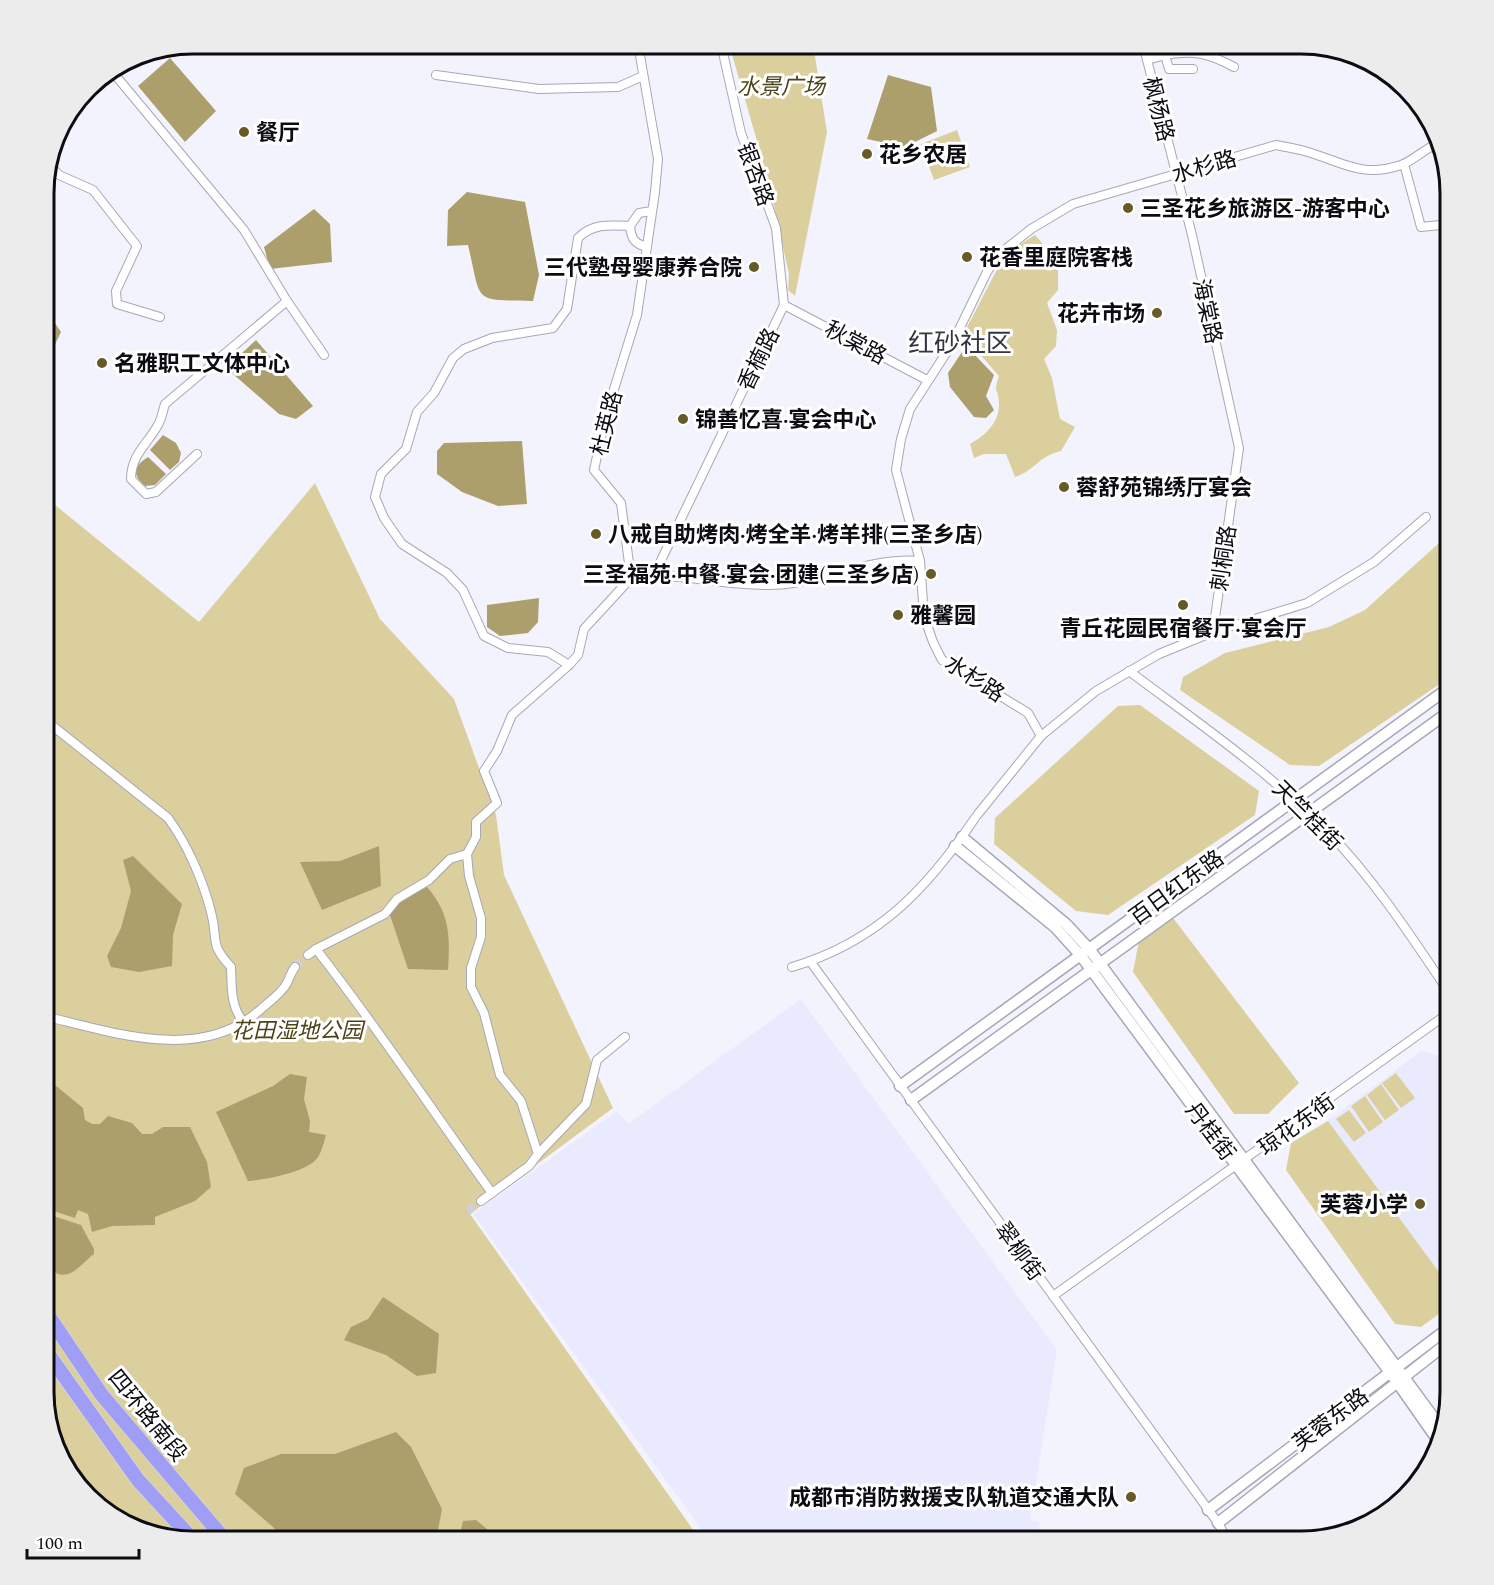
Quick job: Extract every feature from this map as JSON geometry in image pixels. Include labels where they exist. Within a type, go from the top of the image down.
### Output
[{"type":"highway","name":"四环路南段","points":[[54,1324],[101,1394],[217,1531]]},
{"type":"highway","name":"四环路南段","points":[[54,1362],[138,1480],[184,1530]]},
{"type":"street","name":"杜英路","points":[[631,578],[621,503],[594,470],[606,415],[637,315],[658,159],[640,54]]},
{"type":"street","name":"银杏路","points":[[723,54],[741,133],[776,228],[784,305]]},
{"type":"street","name":"枫杨路","points":[[1146,54],[1176,174]]},
{"type":"street","points":[[1147,60],[1171,54]]},
{"type":"street","points":[[1200,54],[1220,60],[1234,68]]},
{"type":"street","points":[[1165,55],[1169,69],[1193,69]]},
{"type":"street","points":[[436,75],[539,89],[618,87],[643,76]]},
{"type":"street","points":[[117,77],[244,230],[287,301],[324,355]]},
{"type":"street","name":"水杉路","points":[[1041,736],[1029,713],[942,660],[924,616],[920,561],[896,470],[901,440],[910,409],[952,344],[987,272],[998,255],[1031,229],[1073,204],[1276,145],[1307,152],[1354,169],[1377,172],[1404,164],[1432,146]]},
{"type":"street","points":[[1404,164],[1421,227],[1440,225]]},
{"type":"street","points":[[56,171],[93,190],[137,246],[116,291],[117,304],[160,317]]},
{"type":"street","name":"海棠路","points":[[1176,174],[1239,448]]},
{"type":"street","points":[[647,247],[637,244],[632,239],[630,226],[639,213],[652,211]]},
{"type":"street","points":[[570,665],[548,652],[508,648],[484,636],[463,590],[447,573],[402,543],[384,518],[375,497],[381,474],[406,449],[417,412],[434,393],[453,358],[464,349],[492,338],[553,328],[567,309],[578,238],[586,230],[603,225],[630,226]]},
{"type":"street","points":[[197,454],[156,492],[146,494],[131,479],[131,467],[141,446],[159,424],[165,404],[287,301]]},
{"type":"street","name":"秋棠路","points":[[784,305],[927,380]]},
{"type":"street","name":"香楠路","points":[[654,575],[784,305]]},
{"type":"street","name":"刺桐路","points":[[1213,632],[1239,448]]},
{"type":"street","points":[[792,967],[844,945],[897,913],[932,878],[976,816],[1041,736],[1096,691],[1159,654],[1213,632],[1307,603],[1374,562],[1426,517]]},
{"type":"street","points":[[538,1154],[521,1101],[500,1075],[484,1013],[471,987],[471,969],[481,938],[482,918],[469,876],[467,855],[476,837],[476,822],[497,803],[484,771],[497,751],[512,716],[570,665],[578,655],[584,630],[631,578],[654,575],[770,585],[907,560],[920,561]]},
{"type":"street","name":"天竺桂街","points":[[1129,671],[1248,760],[1294,800],[1354,862],[1440,980]]},
{"type":"street","name":"百日红东路","points":[[900,1086],[1440,694]]},
{"type":"street","name":"百日红东路","points":[[911,1101],[1440,718]]},
{"type":"street","points":[[54,727],[168,818],[180,835],[212,912],[216,951],[231,967],[236,1013],[244,1023]]},
{"type":"street","name":"丹桂街","points":[[958,841],[1066,924],[1085,953],[1398,1375],[1436,1422]]},
{"type":"street","points":[[308,956],[316,949],[385,914],[397,899],[429,880],[450,859],[467,855]]},
{"type":"street","points":[[316,949],[369,1017],[406,1074],[492,1193]]},
{"type":"street","name":"翠柳街","points":[[810,961],[1222,1531]]},
{"type":"street","points":[[54,1019],[118,1035],[158,1041],[192,1039],[244,1023],[287,984],[295,967]]},
{"type":"street","name":"琼花东街","points":[[1053,1296],[1440,1019]]},
{"type":"street","points":[[482,1201],[529,1166],[586,1104],[597,1060],[625,1037]]},
{"type":"street","name":"芙蓉东路","points":[[1218,1523],[1398,1375],[1440,1336]]},
{"type":"street","name":"芙蓉东路","points":[[1208,1510],[1440,1348]]},
{"type":"street","name":"丹桂街","points":[[1398,1375],[1434,1433]]},
{"type":"shaded area","points":[[170,58],[216,111],[185,142],[138,86]]},
{"type":"shaded area","points":[[888,75],[931,87],[937,131],[905,147],[867,139]]},
{"type":"shaded area","points":[[467,192],[525,202],[539,275],[533,301],[499,300],[482,294],[475,278],[468,245],[447,246],[448,210]]},
{"type":"shaded area","points":[[314,209],[330,224],[332,262],[270,269],[264,247]]},
{"type":"shaded area","points":[[54,322],[61,332],[54,346]]},
{"type":"shaded area","points":[[256,340],[313,406],[296,419],[279,414],[226,368]]},
{"type":"shaded area","points":[[962,352],[973,353],[994,375],[986,396],[994,410],[986,418],[974,417],[950,387],[948,373]]},
{"type":"shaded area","points":[[163,435],[176,443],[181,453],[179,462],[170,470],[150,450]]},
{"type":"shaded area","points":[[522,441],[527,504],[498,506],[462,492],[437,474],[437,451],[444,443]]},
{"type":"shaded area","points":[[148,457],[166,474],[155,485],[145,486],[138,478],[136,471],[139,464]]},
{"type":"shaded area","points":[[539,598],[538,622],[528,633],[500,636],[487,627],[487,605]]},
{"type":"shaded area","points":[[379,846],[381,886],[322,910],[300,862],[340,861]]},
{"type":"shaded area","points":[[133,856],[182,904],[173,935],[172,966],[139,972],[111,967],[107,956],[121,928],[131,891],[123,860]]},
{"type":"shaded area","points":[[427,887],[440,906],[447,926],[448,970],[408,969],[389,912],[398,901]]},
{"type":"shaded area","points":[[801,999],[1057,1350],[1030,1520],[1040,1522],[1038,1531],[703,1531],[473,1214],[617,1111],[628,1124]]},
{"type":"shaded area","name":"芙蓉小学","points":[[1421,1051],[1440,1056],[1440,1273],[1328,1121]]},
{"type":"shaded area","points":[[290,1074],[307,1077],[304,1099],[310,1121],[309,1132],[326,1135],[322,1149],[318,1157],[306,1167],[275,1177],[248,1181],[216,1112],[273,1086]]},
{"type":"shaded area","points":[[54,1084],[83,1108],[85,1120],[92,1124],[100,1124],[108,1116],[132,1123],[142,1134],[152,1134],[163,1127],[190,1127],[207,1162],[211,1187],[195,1201],[155,1217],[155,1225],[112,1226],[92,1232],[88,1214],[78,1210],[75,1218],[54,1211]]},
{"type":"shaded area","points":[[54,1216],[81,1225],[94,1249],[94,1254],[71,1273],[59,1274],[54,1271]]},
{"type":"shaded area","points":[[383,1297],[439,1334],[436,1373],[417,1376],[386,1355],[344,1340],[351,1327],[368,1319]]},
{"type":"shaded area","points":[[396,1432],[411,1447],[442,1509],[438,1531],[276,1531],[235,1494],[244,1468],[281,1454],[335,1454]]},
{"type":"shaded area","points":[[476,1520],[488,1531],[460,1531],[463,1521]]},
{"type":"green space","name":"水景广场","points":[[732,54],[815,54],[827,132],[795,296],[788,290],[789,274],[768,179]]},
{"type":"green space","points":[[957,130],[970,167],[934,180],[921,144]]},
{"type":"green space","points":[[1035,235],[1042,243],[1049,270],[1058,267],[1058,290],[1047,303],[1057,330],[1056,346],[1044,359],[1052,378],[1060,419],[1075,427],[1061,451],[1015,477],[1006,454],[984,454],[974,458],[970,444],[991,427],[997,416],[999,402],[996,388],[999,376],[963,335],[1005,254]]},
{"type":"green space","name":"花田湿地公园","points":[[315,483],[380,619],[454,699],[496,815],[504,875],[613,1108],[470,1214],[694,1531],[175,1530],[140,1520],[116,1508],[88,1484],[73,1462],[61,1437],[54,1392],[54,504],[199,622]]},
{"type":"green space","points":[[1439,543],[1440,684],[1319,766],[1290,765],[1180,690],[1183,677],[1225,653],[1329,627],[1365,610]]},
{"type":"green space","points":[[1140,705],[1259,791],[1255,815],[1108,915],[1076,911],[994,844],[995,818],[1118,706]]},
{"type":"green space","points":[[1167,910],[1299,1083],[1268,1114],[1234,1114],[1133,972],[1142,925]]},
{"type":"green space","points":[[1396,1073],[1415,1098],[1401,1108],[1382,1083]]},
{"type":"green space","points":[[1381,1084],[1399,1110],[1385,1120],[1367,1095]]},
{"type":"green space","points":[[1365,1096],[1383,1122],[1369,1132],[1351,1106]]},
{"type":"green space","points":[[1349,1110],[1366,1133],[1354,1142],[1336,1119]]},
{"type":"green space","points":[[1328,1121],[1440,1273],[1440,1313],[1421,1327],[1395,1324],[1286,1170],[1291,1143]]},
{"type":"tunnel","points":[[295,967],[308,955]]},
{"type":"tunnel","points":[[468,1211],[481,1201]]},
{"type":"place","name":"餐厅","points":[[244,132]]},
{"type":"place","name":"花乡农居","points":[[867,154]]},
{"type":"place","name":"三圣花乡旅游区-游客中心","points":[[1128,208]]},
{"type":"place","name":"花香里庭院客栈","points":[[967,257]]},
{"type":"place","name":"三代塾母婴康养合院","points":[[754,267]]},
{"type":"place","name":"花卉市场","points":[[1157,313]]},
{"type":"place","name":"名雅职工文体中心","points":[[102,363]]},
{"type":"place","name":"锦善忆喜·宴会中心","points":[[683,419]]},
{"type":"place","name":"蓉舒苑锦绣厅宴会","points":[[1064,487]]},
{"type":"place","name":"八戒自助烤肉·烤全羊·烤羊排(三圣乡店)","points":[[596,534]]},
{"type":"place","name":"三圣福苑·中餐·宴会·团建(三圣乡店)","points":[[931,574]]},
{"type":"place","name":"青丘花园民宿餐厅·宴会厅","points":[[1183,605]]},
{"type":"place","name":"雅馨园","points":[[898,615]]},
{"type":"place","name":"芙蓉小学","points":[[1420,1204]]},
{"type":"place","name":"成都市消防救援支队轨道交通大队","points":[[1131,1497]]},
{"type":"district","name":"红砂社区","points":[[960,343]]}]
